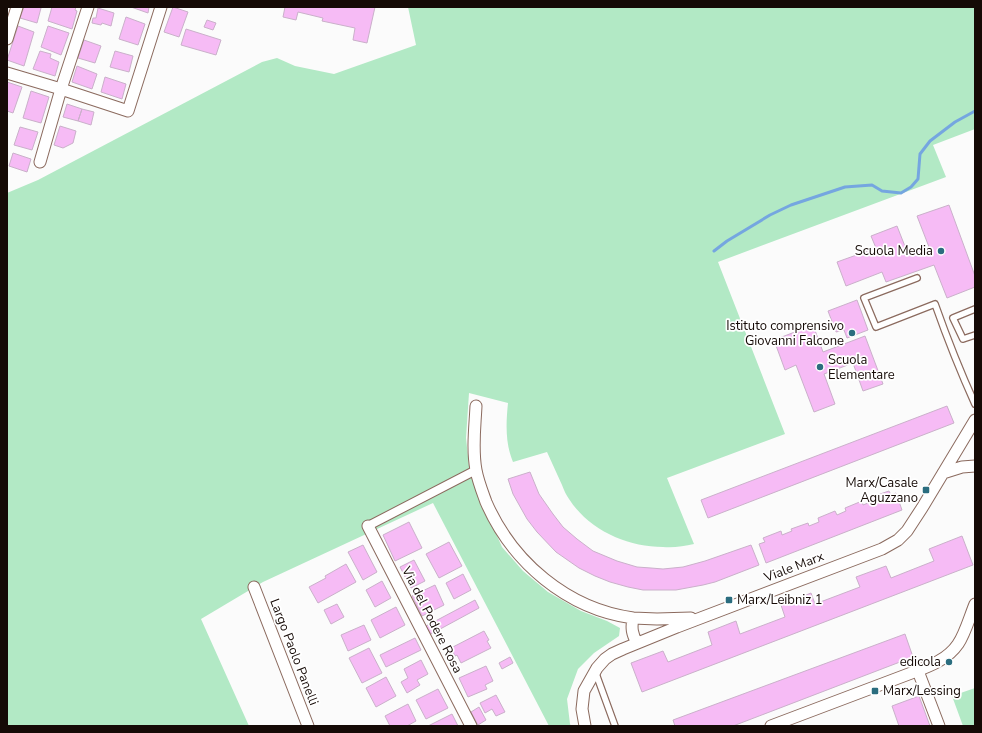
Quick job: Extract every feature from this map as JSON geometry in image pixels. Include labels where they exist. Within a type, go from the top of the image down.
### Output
[{"type":"street","points":[[7,39],[17,7]]},
{"type":"street","points":[[40,162],[61,89],[88,7]]},
{"type":"street","points":[[7,73],[128,111],[161,7]]},
{"type":"street","points":[[476,406],[474,452],[476,470],[484,497],[492,516],[514,550],[535,571],[561,591],[580,602],[605,611],[633,618],[702,618]]},
{"type":"street","name":"Viale Marx","points":[[585,726],[582,709],[586,686],[595,671],[608,657],[637,643],[882,549],[902,537],[922,508],[975,420]]},
{"type":"street","points":[[943,473],[962,467],[975,466]]},
{"type":"street","points":[[368,526],[476,470]]},
{"type":"street","name":"Via del Podere Rosa","points":[[368,526],[471,726]]},
{"type":"street","name":"Largo Paolo Panelli","points":[[254,587],[308,726]]},
{"type":"street","points":[[771,726],[918,671],[939,661],[954,650],[961,640],[975,604]]},
{"type":"street","points":[[633,618],[632,629],[637,643]]},
{"type":"street","points":[[918,671],[940,726]]},
{"type":"lane","points":[[917,278],[864,298],[876,327],[935,304],[957,363],[975,404]]},
{"type":"lane","points":[[975,309],[953,318],[963,339],[975,335]]},
{"type":"lane","points":[[595,671],[616,726]]},
{"type":"green space","points":[[408,7],[975,7],[975,129],[933,145],[946,177],[718,262],[785,434],[667,478],[694,544],[671,547],[636,544],[610,535],[598,528],[577,510],[568,497],[547,452],[513,462],[507,440],[508,403],[469,393],[466,438],[469,466],[474,484],[502,547],[523,571],[548,592],[581,611],[607,621],[620,628],[619,636],[594,653],[578,669],[567,699],[571,726],[549,726],[433,503],[263,582],[201,619],[249,726],[7,726],[7,193],[38,180],[262,62],[277,58],[295,66],[334,74],[416,45]]},
{"type":"green space","points":[[975,688],[975,726],[963,726],[952,696]]},
{"type":"building","points":[[24,7],[41,8],[37,23],[20,18]]},
{"type":"building","points":[[52,7],[76,7],[75,10],[77,11],[72,29],[48,21]]},
{"type":"building","points":[[131,7],[149,7],[148,13]]},
{"type":"building","points":[[173,7],[188,12],[179,37],[164,32]]},
{"type":"building","points":[[285,7],[375,7],[367,43],[353,40],[355,28],[322,21],[323,18],[298,12],[296,20],[283,17]]},
{"type":"building","points":[[98,8],[114,13],[111,26],[102,23],[101,25],[92,23],[93,18],[96,18]]},
{"type":"building","points":[[126,17],[145,24],[138,45],[119,39]]},
{"type":"building","points":[[207,20],[216,23],[213,30],[204,27]]},
{"type":"building","points":[[18,26],[34,32],[24,66],[7,60]]},
{"type":"building","points":[[48,26],[69,33],[61,55],[41,47]]},
{"type":"building","points":[[186,29],[221,40],[216,55],[181,45]]},
{"type":"building","points":[[84,40],[101,46],[95,63],[78,58]]},
{"type":"building","points":[[40,51],[51,54],[50,58],[59,62],[55,76],[33,69]]},
{"type":"building","points":[[115,51],[133,56],[129,72],[110,67]]},
{"type":"building","points":[[77,66],[97,74],[92,89],[72,82]]},
{"type":"building","points":[[105,77],[126,84],[122,99],[101,92]]},
{"type":"building","points":[[7,82],[22,87],[13,113],[7,111]]},
{"type":"building","points":[[31,91],[49,97],[41,123],[23,118]]},
{"type":"building","points":[[67,104],[82,109],[78,121],[63,117]]},
{"type":"building","points":[[82,109],[94,112],[91,125],[78,121]]},
{"type":"building","points":[[60,126],[76,131],[73,143],[63,148],[54,145]]},
{"type":"building","points":[[20,127],[38,132],[32,150],[14,145]]},
{"type":"building","points":[[13,153],[31,159],[27,172],[9,166]]},
{"type":"building","name":"Scuola Media","points":[[949,205],[975,276],[975,287],[947,298],[934,265],[886,282],[882,272],[846,286],[837,262],[876,248],[871,236],[897,226],[908,254],[929,247],[917,216]]},
{"type":"building","points":[[857,300],[868,330],[847,338],[844,330],[836,332],[828,311]]},
{"type":"building","name":"Scuola Elementare","points":[[813,325],[823,352],[865,336],[883,384],[863,391],[853,363],[824,374],[835,404],[814,412],[796,365],[785,370],[774,340]]},
{"type":"building","points":[[947,406],[954,423],[708,518],[701,500]]},
{"type":"building","points":[[530,472],[539,494],[563,527],[593,551],[617,561],[637,567],[663,569],[683,567],[751,545],[759,565],[715,582],[676,590],[643,590],[610,582],[595,576],[579,568],[556,552],[527,519],[513,494],[508,479]]},
{"type":"building","points":[[889,491],[891,495],[896,493],[902,510],[766,563],[759,544],[765,542],[763,538],[781,531],[782,535],[792,531],[791,529],[808,523],[809,526],[819,522],[818,518],[835,511],[837,515],[846,511],[845,508],[862,501],[863,505],[873,501],[871,497]]},
{"type":"building","points":[[409,522],[422,548],[395,561],[383,535]]},
{"type":"building","points":[[962,536],[973,565],[642,692],[631,663],[663,651],[668,662],[712,645],[708,632],[736,621],[740,634],[785,617],[781,605],[811,593],[815,604],[860,587],[856,577],[886,566],[891,578],[934,561],[929,549]]},
{"type":"building","points":[[449,542],[462,566],[439,578],[426,554]]},
{"type":"building","points":[[363,545],[377,572],[363,580],[348,552]]},
{"type":"building","points":[[414,560],[425,581],[411,588],[400,567]]},
{"type":"building","points":[[346,564],[356,582],[318,603],[309,587],[326,578],[325,576]]},
{"type":"building","points":[[463,574],[471,590],[454,599],[446,583]]},
{"type":"building","points":[[382,581],[391,598],[375,607],[366,590]]},
{"type":"building","points":[[435,585],[444,605],[422,616],[412,596]]},
{"type":"building","points":[[475,600],[479,608],[431,634],[426,626]]},
{"type":"building","points":[[337,604],[344,617],[331,624],[324,610]]},
{"type":"building","points":[[396,607],[405,625],[380,638],[371,620]]},
{"type":"building","points":[[364,625],[371,640],[348,651],[341,635]]},
{"type":"building","points":[[484,631],[491,648],[461,663],[451,648]]},
{"type":"building","points":[[905,634],[913,657],[733,726],[675,726],[673,720]]},
{"type":"building","points":[[415,638],[421,650],[386,667],[380,655]]},
{"type":"building","points":[[369,648],[382,673],[362,683],[349,658]]},
{"type":"building","points":[[510,657],[513,663],[502,669],[499,663]]},
{"type":"building","points":[[421,660],[428,674],[417,680],[420,685],[407,693],[401,682],[408,678],[404,669]]},
{"type":"building","points":[[486,666],[493,681],[485,685],[487,689],[468,697],[459,678]]},
{"type":"building","points":[[386,677],[396,696],[376,707],[366,688]]},
{"type":"building","points":[[438,689],[448,708],[426,719],[416,700]]},
{"type":"building","points":[[496,695],[505,712],[496,716],[492,709],[485,713],[480,703]]},
{"type":"building","points":[[919,696],[930,726],[899,726],[892,706]]},
{"type":"building","points":[[408,704],[416,721],[407,726],[390,726],[385,716]]},
{"type":"building","points":[[479,707],[486,720],[478,725],[471,712]]},
{"type":"building","points":[[452,714],[458,726],[428,726]]},
{"type":"waterway","points":[[714,251],[727,241],[770,215],[791,205],[845,187],[872,185],[882,191],[901,193],[911,187],[918,179],[920,154],[930,141],[955,122],[975,111]]},
{"type":"place","name":"Scuola Media","points":[[941,251]]},
{"type":"place","name":"Istituto comprensivo Giovanni Falcone","points":[[852,333]]},
{"type":"place","name":"Scuola Elementare","points":[[820,367]]},
{"type":"place","name":"Marx/Casale Aguzzano","points":[[926,490]]},
{"type":"place","name":"Marx/Leibniz 1","points":[[729,600]]},
{"type":"place","name":"edicola","points":[[949,662]]},
{"type":"place","name":"Marx/Lessing","points":[[875,691]]}]
